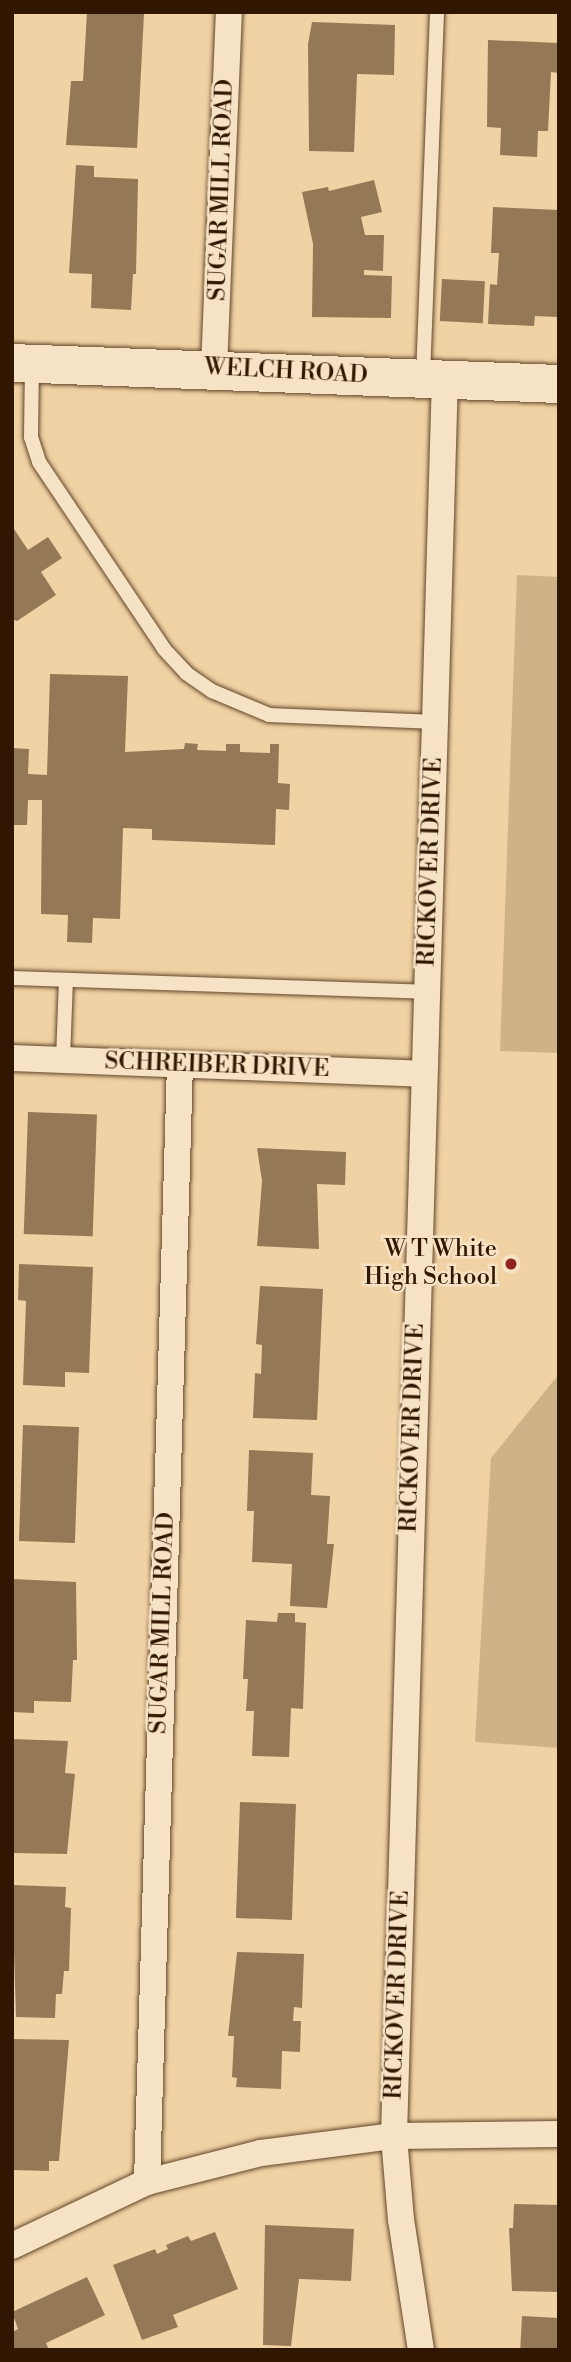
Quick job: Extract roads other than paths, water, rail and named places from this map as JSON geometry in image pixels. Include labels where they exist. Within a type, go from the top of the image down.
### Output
[{"type":"street","name":"SUGAR MILL ROAD","points":[[214,368],[229,12]]},
{"type":"street","name":"WELCH ROAD","points":[[22,363],[214,368],[559,384]]},
{"type":"street","name":"RICKOVER DRIVE","points":[[421,2350],[401,2220],[394,2136],[422,1074],[436,722],[434,379]]},
{"type":"street","name":"SCHREIBER DRIVE","points":[[12,1058],[422,1074]]},
{"type":"street","name":"SUGAR MILL ROAD","points":[[147,2182],[180,1065]]},
{"type":"street","points":[[12,2246],[147,2182],[261,2153],[394,2136],[559,2134]]},
{"type":"lane","points":[[434,379],[437,12]]},
{"type":"lane","points":[[22,363],[31,437],[38,461],[164,649],[186,673],[212,691],[269,715],[436,722]]},
{"type":"lane","points":[[12,978],[426,992]]},
{"type":"lane","points":[[63,1060],[66,980]]},
{"type":"place","name":"W T White High School","points":[[511,1264]]}]
